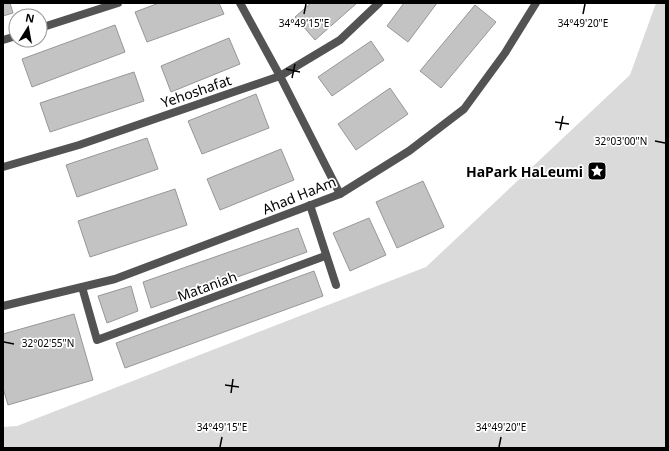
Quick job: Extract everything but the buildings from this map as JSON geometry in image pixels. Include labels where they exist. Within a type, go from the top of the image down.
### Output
[{"type":"street","points":[[48,25],[118,3]]},
{"type":"street","points":[[240,3],[280,76],[340,194]]},
{"type":"street","name":"Yehoshafat","points":[[3,167],[79,146],[280,76],[340,40],[378,3]]},
{"type":"street","name":"Ahad HaAm","points":[[3,306],[115,279],[340,194],[409,151],[464,109],[505,53],[536,3]]},
{"type":"street","points":[[310,205],[325,256],[336,285]]},
{"type":"street","name":"Mataniah","points":[[82,287],[97,340],[325,256]]},
{"type":"shaded area","name":"HaPark HaLeumi","points":[[656,3],[666,3],[666,448],[3,448],[3,427],[17,426],[426,267],[630,75]]},
{"type":"place","name":"HaPark HaLeumi","points":[[597,171]]}]
